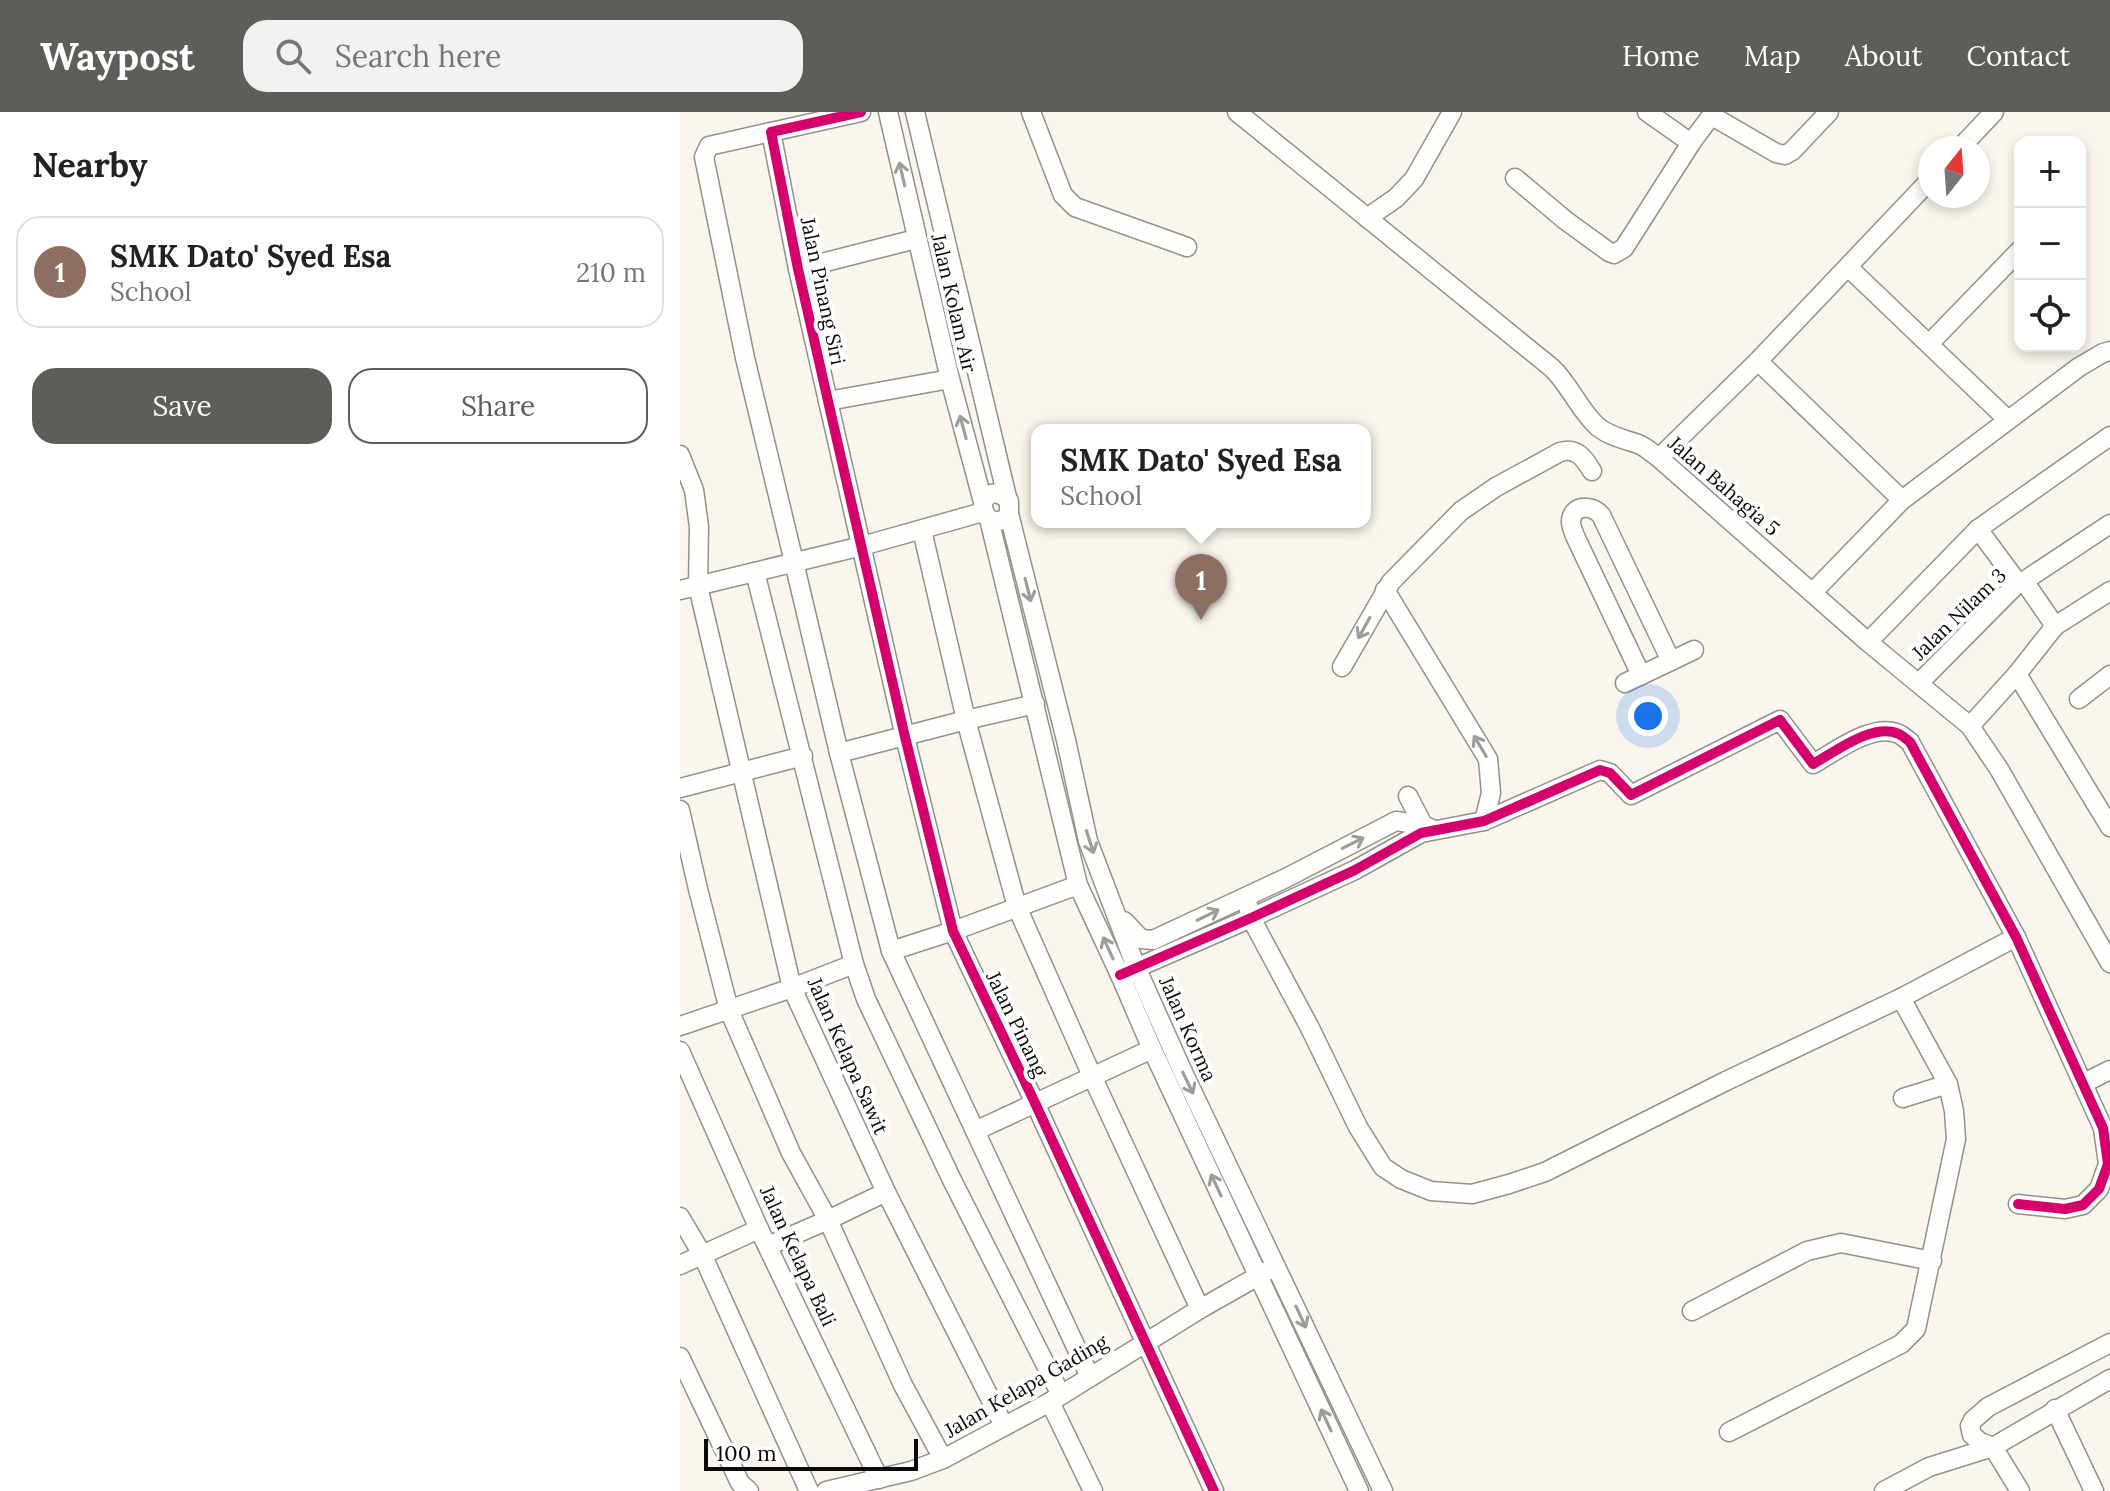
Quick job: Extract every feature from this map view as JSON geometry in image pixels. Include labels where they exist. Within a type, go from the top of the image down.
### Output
[{"type":"street","points":[[861,112],[709,146],[704,157],[745,358],[839,753],[891,951],[1090,1377]]},
{"type":"street","name":"Jalan Kolam Air","points":[[888,112],[950,379],[985,511]]},
{"type":"street","name":"Jalan Kolam Air","points":[[915,112],[1008,506]]},
{"type":"street","points":[[1031,112],[1063,195],[1075,207],[1187,247]]},
{"type":"street","name":"Jalan Bahagia 5","points":[[1237,112],[1552,368],[1598,427],[1615,438],[1641,445],[1659,458],[1868,642],[1970,726],[1999,769],[2110,963]]},
{"type":"street","points":[[1367,218],[1396,198],[1414,179],[1452,112]]},
{"type":"street","points":[[1647,112],[1691,143]]},
{"type":"street","points":[[1515,178],[1565,220],[1614,254],[1624,248],[1713,114],[1776,153],[1785,155],[1829,112]]},
{"type":"street","points":[[1971,136],[1994,112]]},
{"type":"street","name":"Jalan Pinang Siri","points":[[771,132],[798,269],[862,546]]},
{"type":"street","points":[[1659,458],[1758,361],[1918,193]]},
{"type":"street","points":[[798,269],[916,239]]},
{"type":"street","points":[[1929,344],[2014,256]]},
{"type":"street","points":[[1848,267],[2008,420]]},
{"type":"street","points":[[1813,592],[1902,500],[2079,367],[2110,351]]},
{"type":"street","points":[[1758,361],[1902,500]]},
{"type":"street","points":[[828,401],[950,379]]},
{"type":"street","points":[[1868,642],[1978,529],[2110,436]]},
{"type":"street","points":[[1342,667],[1385,590],[1461,511],[1496,487],[1560,452],[1569,450],[1579,453],[1592,471]]},
{"type":"street","name":"Jalan Kelapa Sawit","points":[[680,455],[694,490],[699,527],[689,558],[689,588],[742,773],[792,988],[886,1192],[1004,1426]]},
{"type":"street","points":[[994,493],[999,493],[1008,506],[998,522],[985,511],[986,498],[994,493]]},
{"type":"street","name":"Jalan Korma","points":[[1008,506],[1088,841],[1118,915],[1128,971],[1152,1049],[1359,1491]]},
{"type":"street","points":[[1671,661],[1601,515],[1588,506],[1578,510],[1570,524],[1633,679],[1671,661],[1694,650]]},
{"type":"street","points":[[689,588],[862,546],[985,511]]},
{"type":"street","name":"Jalan Korma","points":[[985,511],[1078,885],[1182,1070],[1383,1491]]},
{"type":"street","name":"Jalan Nilam 3","points":[[1919,683],[2021,582],[2110,524]]},
{"type":"street","points":[[1978,529],[2055,626]]},
{"type":"street","points":[[922,530],[966,720],[1017,907],[1200,1309]]},
{"type":"street","name":"Jalan Pinang","points":[[862,546],[953,931],[1214,1491]]},
{"type":"street","points":[[755,572],[854,964],[866,999],[1056,1399],[1093,1491]]},
{"type":"street","points":[[1385,590],[1488,759],[1491,793],[1484,821]]},
{"type":"street","points":[[1970,726],[2055,626],[2110,591]]},
{"type":"street","points":[[2017,674],[2110,827]]},
{"type":"street","points":[[2079,699],[2110,675]]},
{"type":"street","points":[[839,753],[1035,704]]},
{"type":"street","points":[[1128,971],[1355,870],[1427,830],[1484,821],[1600,770],[1610,773],[1631,795],[1780,720],[1813,764],[1869,733],[1898,734],[1910,742],[2016,937],[2103,1128],[2108,1164],[2099,1189],[2083,1205],[2065,1209],[2018,1204]]},
{"type":"street","points":[[680,788],[803,756]]},
{"type":"street","points":[[1408,796],[1427,830]]},
{"type":"street","points":[[680,810],[729,1010],[791,1153],[828,1220],[903,1385],[943,1459]]},
{"type":"street","points":[[1118,915],[1141,939],[1153,940],[1277,882],[1396,821],[1427,830]]},
{"type":"street","points":[[1277,882],[1285,902]]},
{"type":"street","points":[[891,951],[1078,885]]},
{"type":"street","points":[[1246,897],[1251,918],[1370,1149],[1383,1167],[1401,1179],[1431,1191],[1472,1194],[1545,1172],[1901,998],[2016,937]]},
{"type":"street","points":[[680,1026],[854,964]]},
{"type":"street","points":[[1729,1432],[1901,1344],[1916,1329],[1956,1139],[1948,1084],[1901,998]]},
{"type":"street","points":[[975,1131],[1152,1049]]},
{"type":"street","name":"Jalan Kelapa Bali","points":[[680,1051],[759,1229],[879,1479]]},
{"type":"street","points":[[2084,1083],[2110,1070]]},
{"type":"street","points":[[1903,1098],[1948,1084]]},
{"type":"street","points":[[768,1246],[886,1192]]},
{"type":"street","points":[[680,1217],[702,1254],[809,1491]]},
{"type":"street","points":[[680,1265],[759,1229]]},
{"type":"street","points":[[1692,1311],[1807,1251],[1841,1243],[1932,1261]]},
{"type":"street","name":"Jalan Kelapa Gading","points":[[826,1491],[911,1471],[943,1459],[1056,1399],[1200,1309],[1277,1266]]},
{"type":"street","points":[[2020,1491],[1993,1447],[1972,1435],[1970,1426],[1979,1413],[1999,1401],[2110,1343]]},
{"type":"street","points":[[680,1357],[740,1483],[749,1491]]},
{"type":"street","points":[[1884,1491],[1929,1467],[1993,1447],[2109,1380]]},
{"type":"street","points":[[2055,1409],[2094,1491]]},
{"type":"cycle path","points":[[861,112],[771,132],[828,401],[953,931],[1214,1491]]},
{"type":"cycle path","points":[[1120,975],[1355,870],[1421,833],[1484,821],[1600,770],[1610,773],[1631,795],[1780,720],[1813,764],[1854,740],[1889,731],[1910,742],[2016,937],[2103,1128],[2108,1164],[2099,1189],[2083,1205],[2065,1209],[2018,1204]]},
{"type":"place","name":"SMK Dato' Syed Esa","points":[[1201,620]]}]
